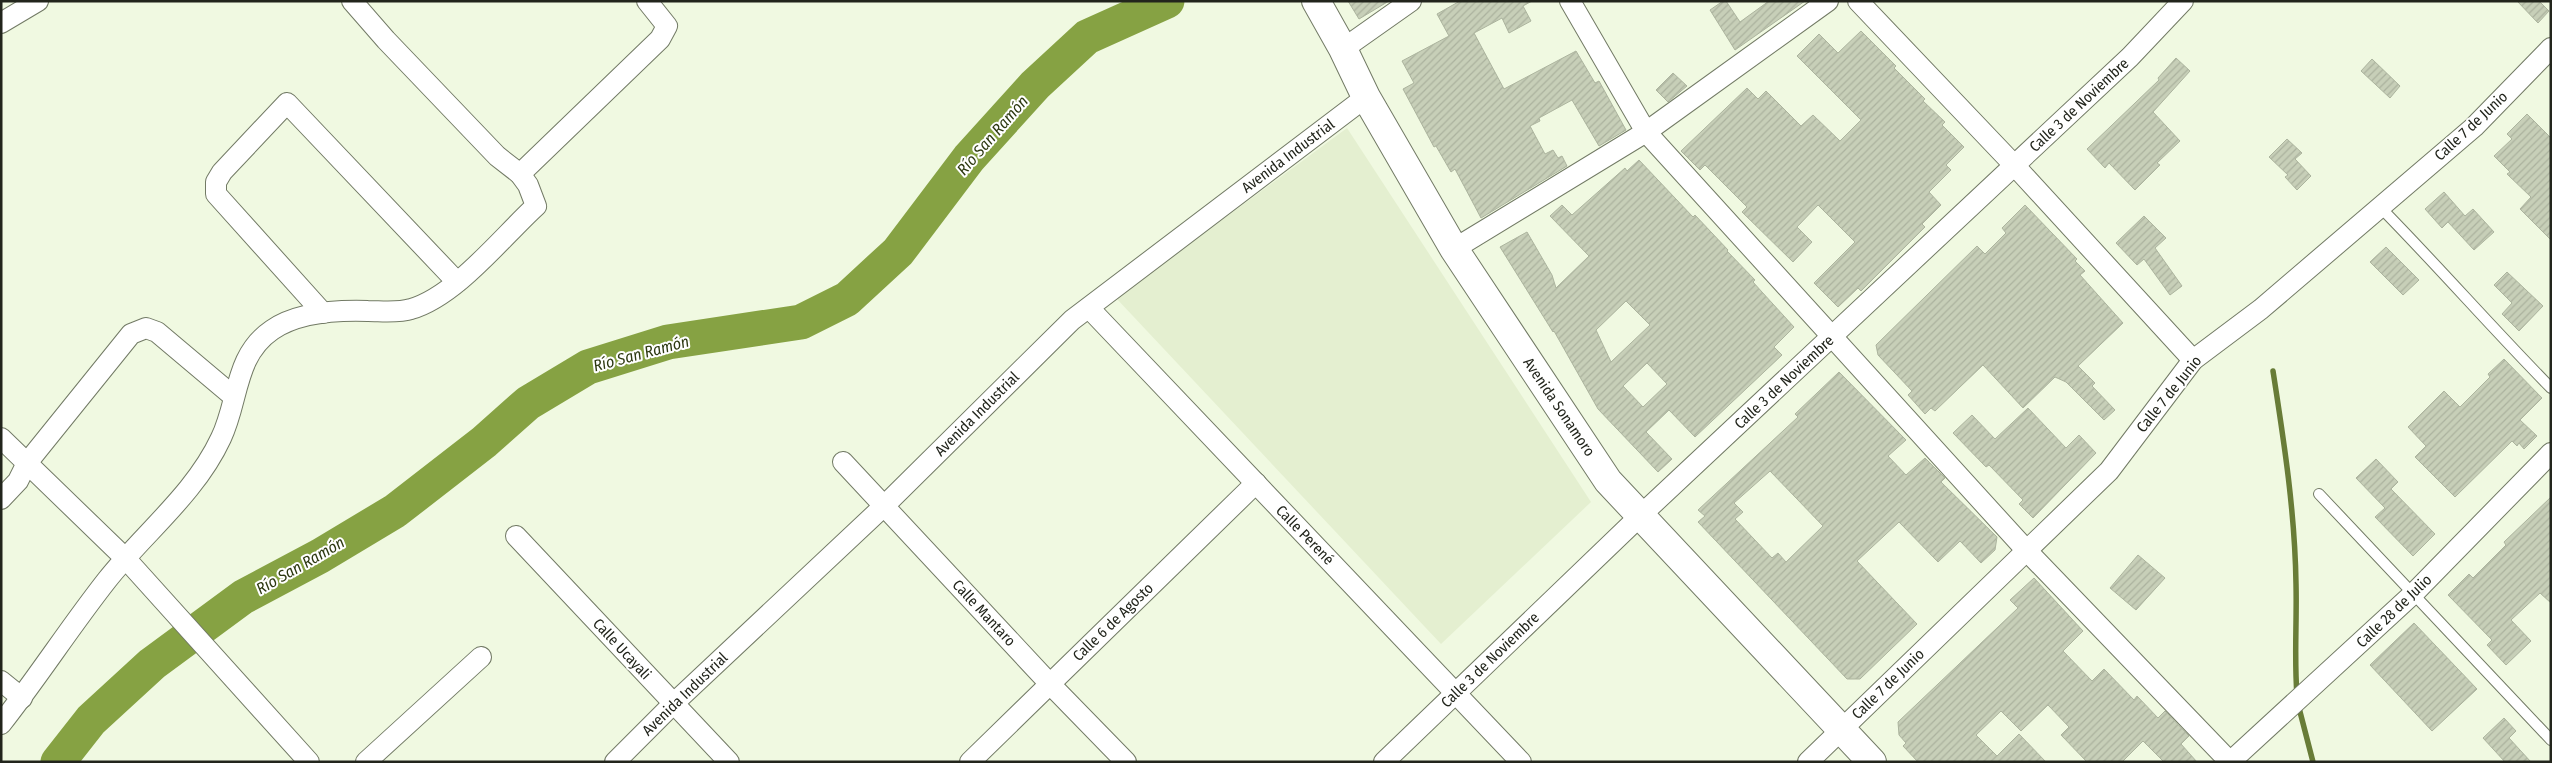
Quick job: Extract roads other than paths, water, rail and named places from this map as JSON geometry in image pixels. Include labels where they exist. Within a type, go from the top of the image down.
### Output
[{"type":"main road","name":"Avenida Sonamoro","points":[[1316,1],[1343,49],[1366,97],[1454,249],[1608,480],[1872,762]]},
{"type":"street","points":[[1,23],[38,1]]},
{"type":"street","points":[[1,724],[107,580],[160,523],[193,481],[221,439],[233,408],[233,396],[241,370],[252,348],[273,329],[323,313],[411,309],[457,282],[536,206],[528,185],[520,174],[497,156],[352,1]]},
{"type":"street","points":[[520,174],[660,39],[667,26],[647,1]]},
{"type":"street","points":[[1343,49],[1411,1]]},
{"type":"street","points":[[1570,1],[1646,132],[1831,338],[2027,550],[2230,762]]},
{"type":"street","points":[[1454,249],[1646,132],[1828,1]]},
{"type":"street","points":[[1858,1],[2015,166],[2193,360]]},
{"type":"street","name":"Calle 3 de Noviembre","points":[[1384,762],[1640,516],[2130,58],[2177,3]]},
{"type":"street","name":"Calle 7 de Junio","points":[[1808,762],[2109,471],[2193,360],[2261,309],[2474,127],[2551,48]]},
{"type":"street","name":"Avenida Industrial","points":[[615,762],[673,704],[884,506],[1072,320],[1366,97]]},
{"type":"street","points":[[323,313],[216,194],[216,182],[222,172],[287,103],[457,282]]},
{"type":"street","name":"Calle Perené","points":[[1090,308],[1520,762]]},
{"type":"street","points":[[1,499],[18,481],[27,463],[131,334],[146,328],[157,332],[233,396]]},
{"type":"street","points":[[1,438],[126,559],[308,762]]},
{"type":"street","name":"Calle 28 de Julio","points":[[2230,762],[2414,593],[2551,453]]},
{"type":"street","name":"Calle Mantaro","points":[[843,462],[1050,684],[1126,762]]},
{"type":"street","name":"Calle 6 de Agosto","points":[[970,762],[1256,483]]},
{"type":"street","name":"Calle Ucayali","points":[[516,536],[729,762]]},
{"type":"street","points":[[366,762],[481,656]]},
{"type":"street","points":[[1,681],[22,698]]},
{"type":"lane","points":[[2380,207],[2462,292],[2509,346],[2551,388]]},
{"type":"lane","points":[[2319,494],[2551,740]]},
{"type":"waterway","name":"Río San Ramón","points":[[58,762],[91,720],[152,664],[243,597],[320,556],[395,511],[484,442],[528,403],[588,367],[668,342],[801,322],[847,299],[898,252],[969,158],[1035,85],[1087,37],[1167,1]]},
{"type":"waterway","points":[[2273,371],[2294,530],[2297,695]]},
{"type":"waterway","points":[[2298,704],[2313,762]]}]
